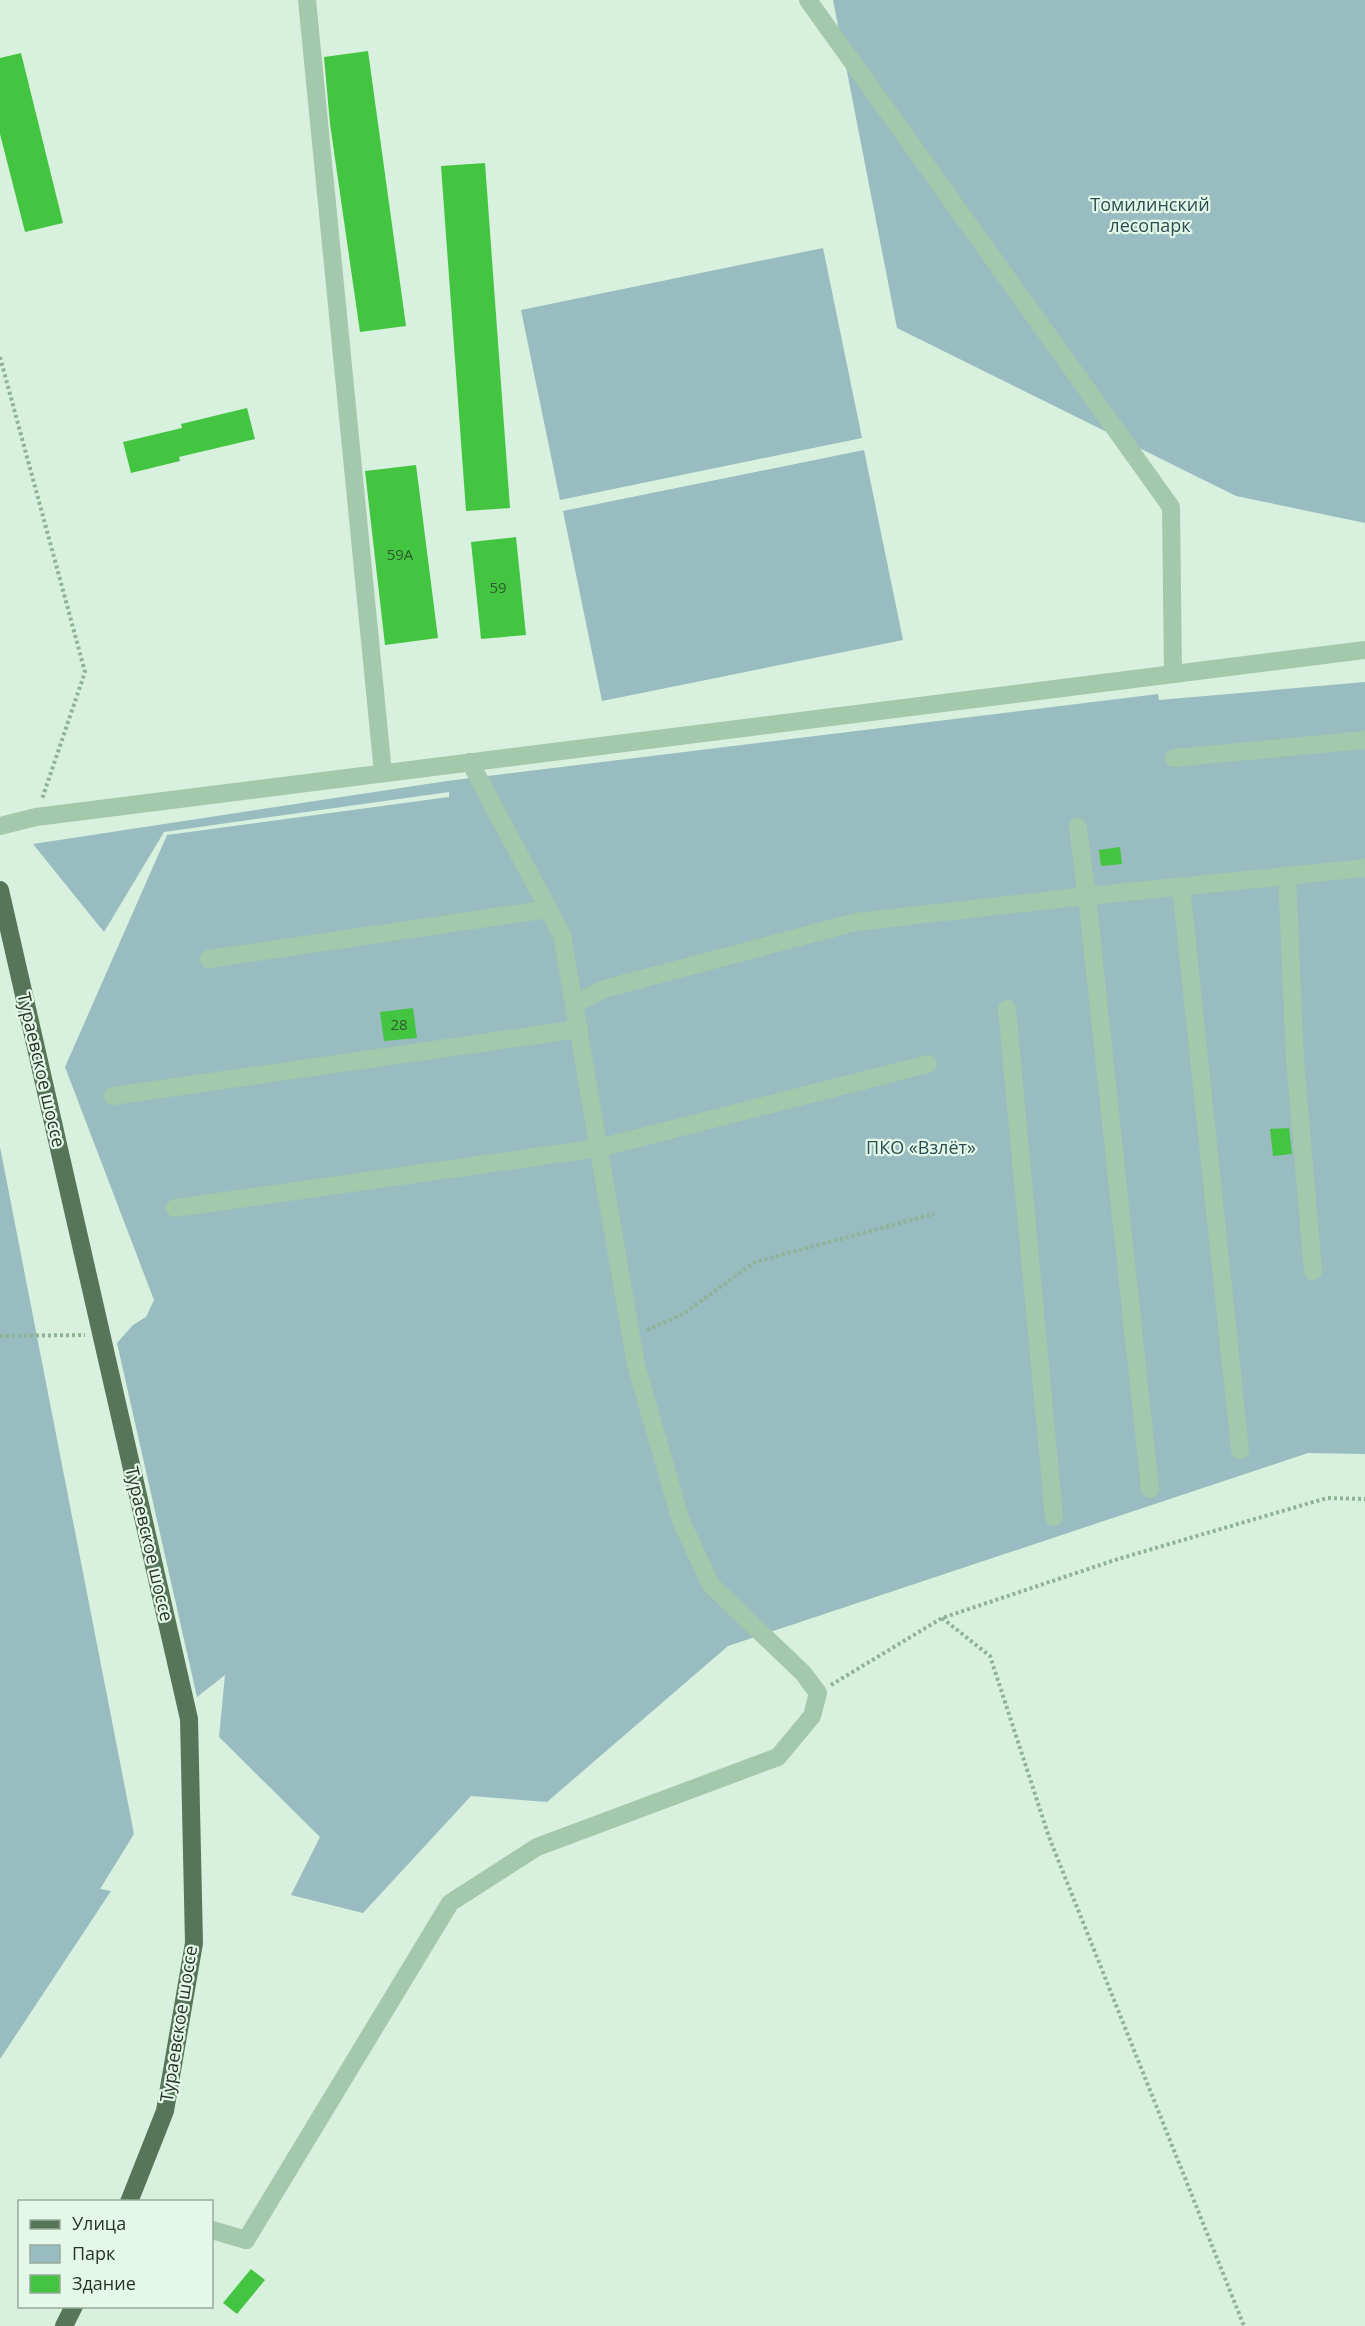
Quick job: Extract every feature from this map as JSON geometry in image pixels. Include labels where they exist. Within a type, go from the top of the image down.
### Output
[{"type":"main road","name":"Тураевское шоссе","points":[[0,890],[189,1719],[194,1943],[165,2111],[130,2200]]},
{"type":"main road","points":[[64,2326],[73,2308]]},
{"type":"street","points":[[307,0],[383,773]]},
{"type":"street","points":[[808,0],[1171,507],[1173,674]]},
{"type":"street","points":[[0,826],[36,817],[1365,650]]},
{"type":"street","points":[[1174,758],[1365,740]]},
{"type":"street","points":[[213,2230],[246,2240],[450,1903],[537,1846],[778,1757],[812,1716],[818,1693],[802,1673],[711,1585],[681,1521],[636,1365],[562,935],[470,762]]},
{"type":"street","points":[[1078,827],[1150,1490]]},
{"type":"street","points":[[574,1004],[604,989],[856,922],[1365,868]]},
{"type":"street","points":[[1287,876],[1295,1060],[1313,1271]]},
{"type":"street","points":[[1181,886],[1240,1450]]},
{"type":"street","points":[[209,959],[549,909]]},
{"type":"street","points":[[1007,1009],[1054,1517]]},
{"type":"street","points":[[113,1096],[579,1029]]},
{"type":"street","points":[[176,1208],[599,1148],[927,1064]]},
{"type":"path","points":[[0,357],[85,672],[36,817]]},
{"type":"path","points":[[632,1337],[683,1314],[755,1262],[934,1214]]},
{"type":"path","points":[[0,1336],[101,1334]]},
{"type":"path","points":[[818,1693],[942,1618],[1118,1558],[1327,1498],[1365,1499]]},
{"type":"path","points":[[942,1618],[990,1656],[1049,1837],[1244,2326]]},
{"type":"green space","name":"Томилинский лесопарк","points":[[833,0],[1365,0],[1365,523],[1236,496],[897,328]]},
{"type":"green space","points":[[823,248],[862,438],[560,500],[521,310]]},
{"type":"green space","points":[[864,450],[903,640],[602,701],[563,511]]},
{"type":"green space","name":"ПКО «Взлёт»","points":[[1365,682],[1365,1454],[1308,1453],[728,1646],[547,1802],[471,1796],[363,1913],[291,1895],[320,1837],[219,1737],[225,1675],[197,1697],[117,1343],[133,1325],[146,1317],[154,1300],[65,1067],[167,835],[449,797],[449,792],[164,832],[104,932],[33,844],[447,781],[1158,694],[1159,700]]},
{"type":"green space","points":[[0,1147],[134,1834],[100,1889],[111,1891],[0,2059]]},
{"type":"building","points":[[368,51],[406,326],[360,332],[330,124],[324,57]]},
{"type":"building","points":[[21,53],[63,223],[25,232],[0,134],[0,58]]},
{"type":"building","points":[[485,163],[510,508],[466,511],[441,166]]},
{"type":"building","points":[[247,408],[255,439],[179,457],[180,461],[131,473],[123,442],[182,428],[181,424]]},
{"type":"building","points":[[416,465],[438,638],[385,645],[365,471]]},
{"type":"building","points":[[516,537],[526,635],[481,639],[471,542]]},
{"type":"building","points":[[1120,847],[1122,864],[1101,866],[1099,850]]},
{"type":"building","points":[[413,1008],[417,1038],[384,1041],[380,1012]]},
{"type":"building","points":[[1289,1128],[1292,1154],[1273,1156],[1270,1129]]},
{"type":"building","points":[[251,2269],[265,2280],[237,2314],[223,2303]]}]
